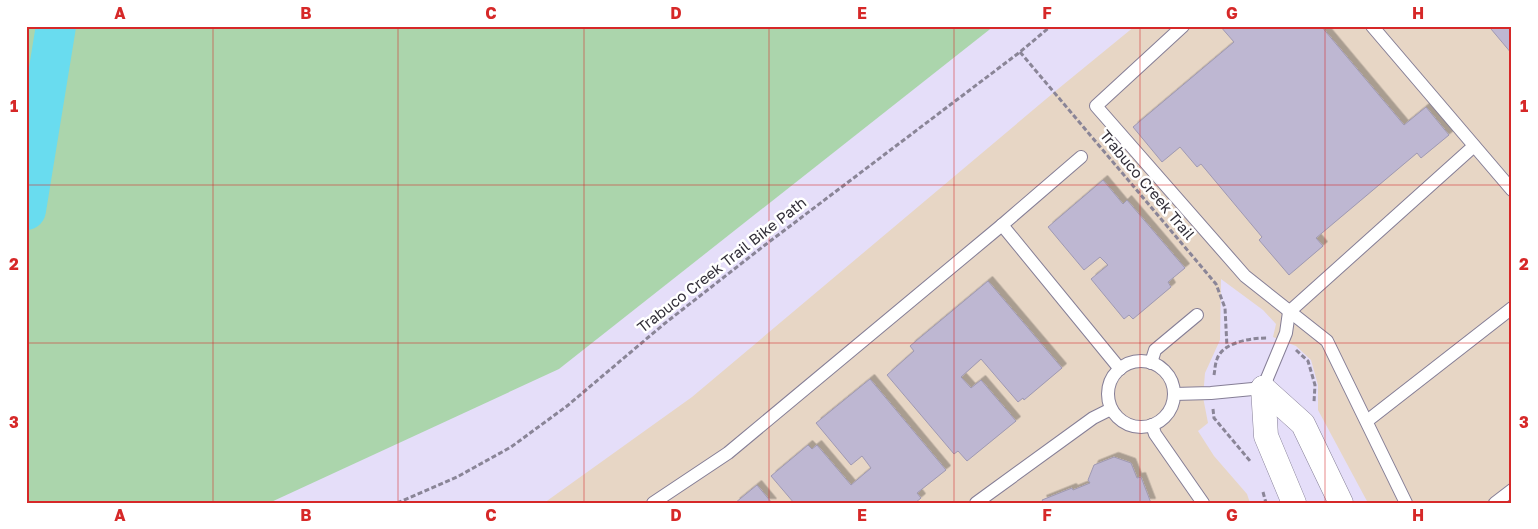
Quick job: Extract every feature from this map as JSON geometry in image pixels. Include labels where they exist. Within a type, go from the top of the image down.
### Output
[{"type":"street","points":[[1263,388],[1266,436],[1294,503]]},
{"type":"street","points":[[1263,388],[1303,424],[1341,503]]},
{"type":"lane","points":[[1183,26],[1096,106],[1245,276],[1327,341],[1406,503]]},
{"type":"lane","points":[[1372,26],[1512,190]]},
{"type":"lane","points":[[1174,394],[1263,388],[1286,333],[1289,312],[1474,146]]},
{"type":"lane","points":[[653,503],[728,453],[1081,157]]},
{"type":"lane","points":[[1002,225],[1120,369]]},
{"type":"lane","points":[[1367,421],[1512,308]]},
{"type":"lane","points":[[1151,363],[1155,350],[1197,315]]},
{"type":"lane","points":[[1140,361],[1151,363],[1168,375],[1172,384],[1174,394],[1168,413],[1152,425],[1143,427],[1124,423],[1111,409],[1108,398],[1108,388],[1112,377],[1129,363],[1140,361]]},
{"type":"lane","points":[[976,503],[1093,418],[1111,409]]},
{"type":"lane","points":[[1152,425],[1155,434],[1204,503]]},
{"type":"lane","points":[[1495,503],[1512,490]]},
{"type":"path","name":"Trabuco Creek Trail Bike Path","points":[[397,503],[457,477],[511,448],[567,406],[664,324],[765,245],[1020,52],[1051,26]]},
{"type":"path","name":"Trabuco Creek Trail","points":[[1020,52],[1216,284],[1225,308],[1227,347]]},
{"type":"shaded area","points":[[1135,26],[1512,26],[1512,503],[1368,503],[1318,410],[1318,385],[1311,360],[1296,346],[1273,337],[1276,324],[1263,310],[1221,279],[1220,340],[1205,373],[1203,397],[1208,423],[1198,431],[1214,456],[1247,494],[1250,503],[544,503],[692,397]]},
{"type":"green space","points":[[26,26],[994,26],[559,369],[269,503],[26,503]]},
{"type":"building","points":[[1220,26],[1249,26],[1251,28],[1253,26],[1321,26],[1404,125],[1426,107],[1449,135],[1421,158],[1417,153],[1316,238],[1323,246],[1289,275],[1259,240],[1262,237],[1201,164],[1197,167],[1180,147],[1162,162],[1133,127],[1234,42]]},
{"type":"building","points":[[1495,26],[1512,26],[1512,54],[1491,29]]},
{"type":"building","points":[[1103,180],[1123,204],[1127,200],[1185,268],[1168,282],[1171,287],[1133,319],[1129,315],[1124,319],[1091,279],[1108,265],[1100,257],[1084,270],[1048,227]]},
{"type":"building","points":[[988,281],[1062,368],[1024,400],[1023,398],[1018,402],[981,359],[961,377],[971,388],[981,380],[1016,421],[967,461],[958,451],[954,454],[887,375],[914,351],[910,346]]},
{"type":"building","points":[[870,379],[946,470],[917,493],[921,498],[915,503],[794,503],[771,476],[808,445],[812,449],[817,445],[851,485],[871,468],[862,456],[851,465],[816,423]]},
{"type":"building","points":[[1114,457],[1131,463],[1137,478],[1141,477],[1151,503],[1044,503],[1042,500],[1090,483],[1088,480],[1094,465]]},
{"type":"building","points":[[757,485],[772,503],[735,503]]},
{"type":"waterway","points":[[26,210],[56,26]]}]
